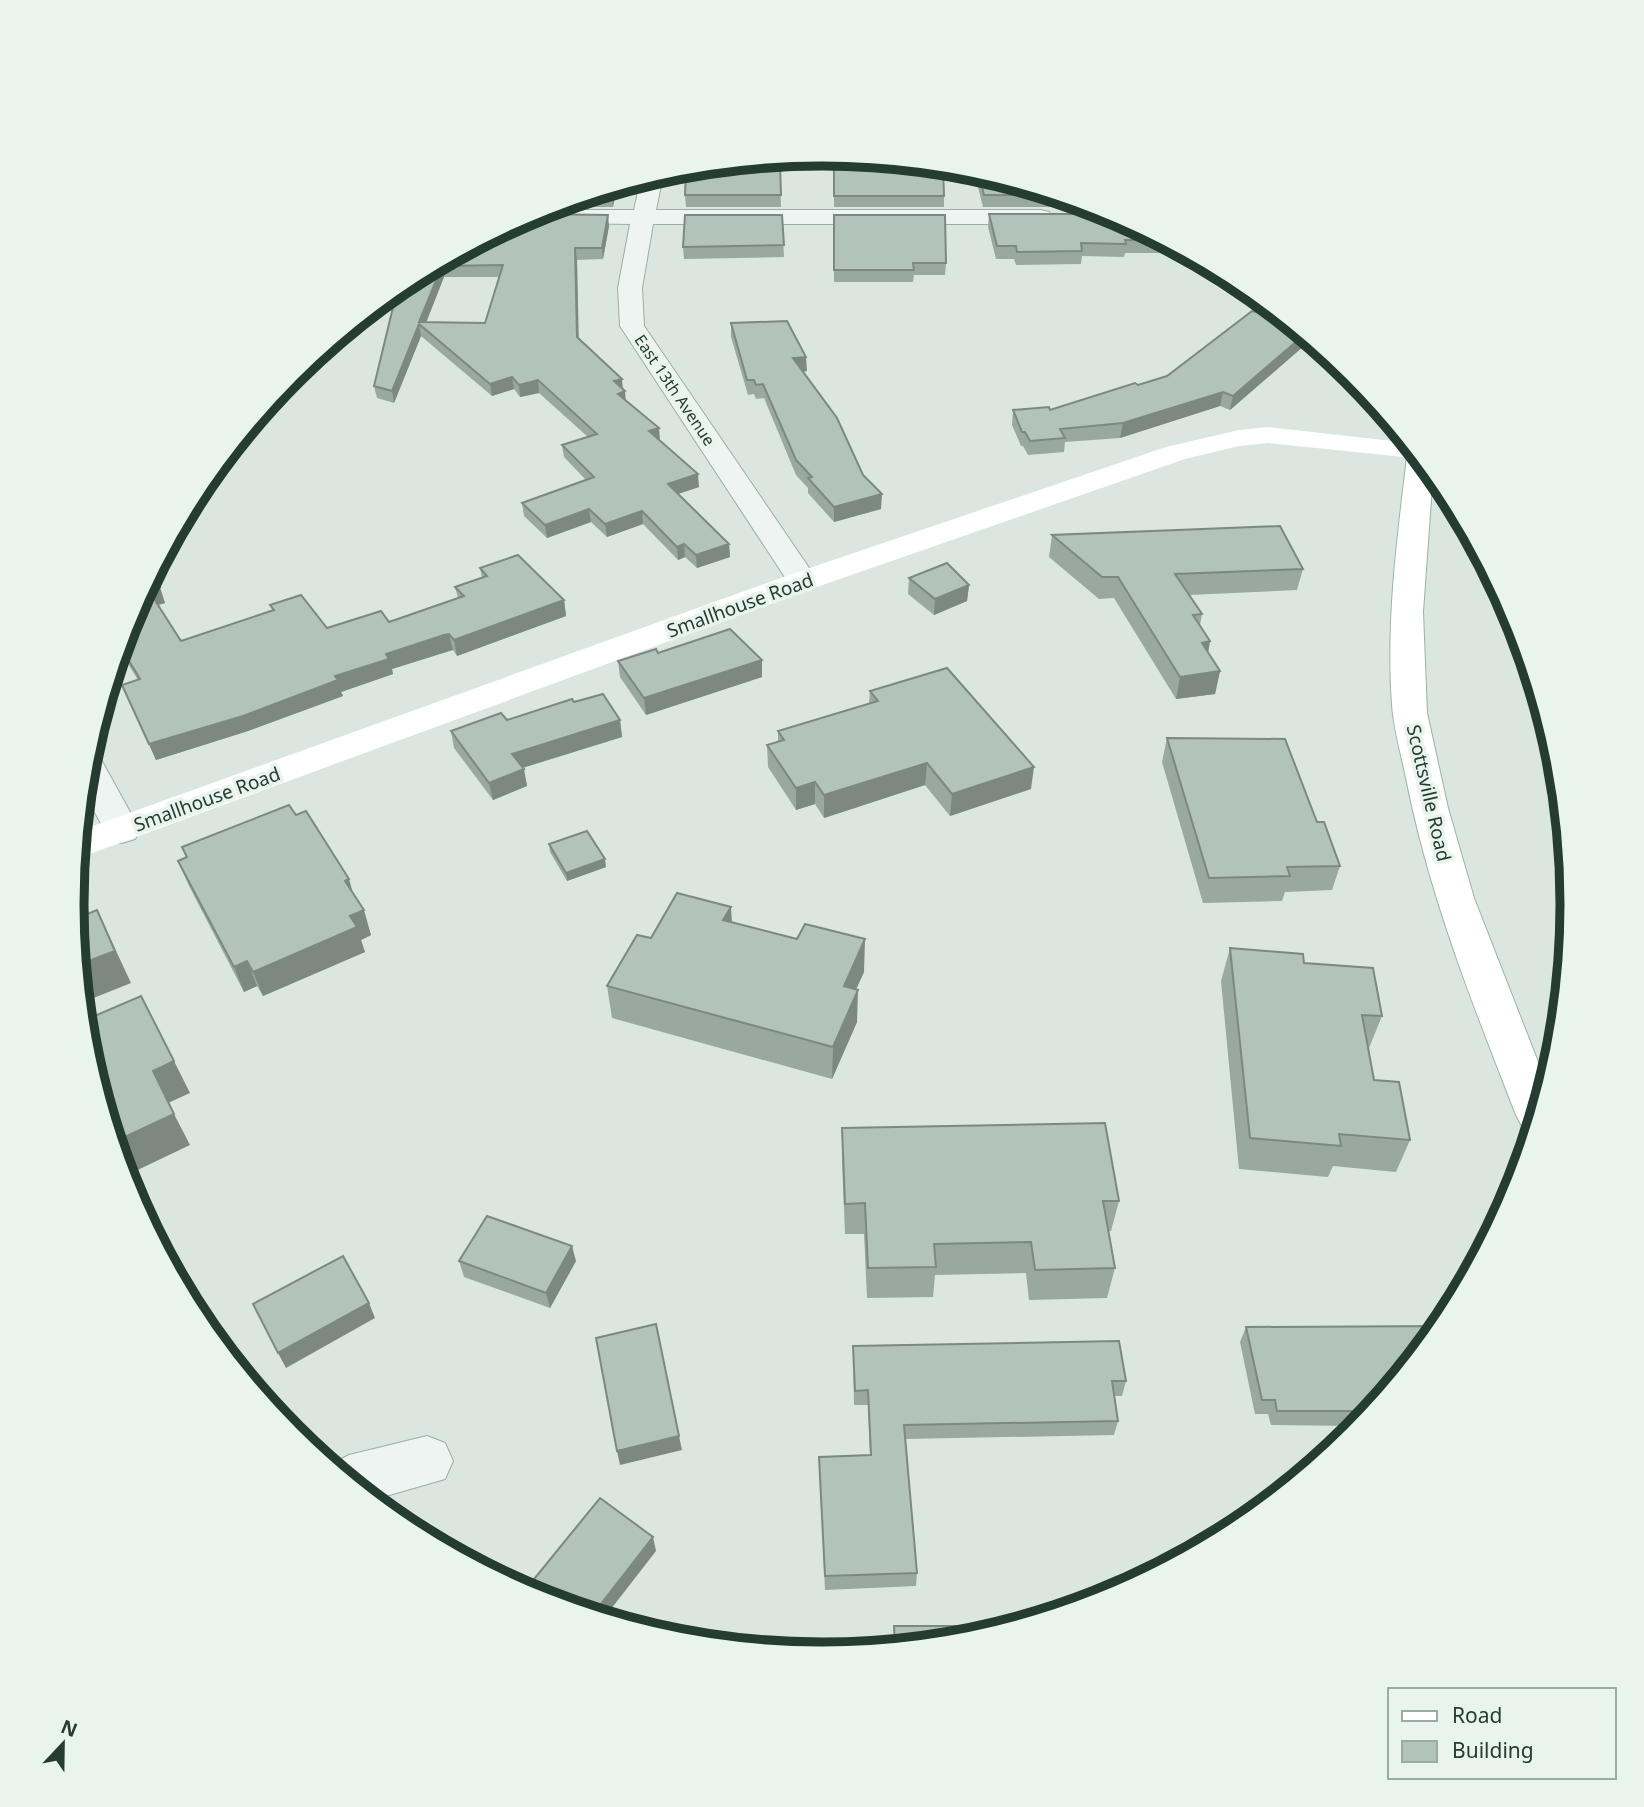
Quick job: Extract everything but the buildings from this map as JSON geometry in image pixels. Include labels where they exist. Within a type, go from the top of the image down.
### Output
[{"type":"street","name":"East 13th Avenue","points":[[650,187],[632,272],[629,311],[632,326],[803,582]]},
{"type":"street","points":[[553,217],[1068,218]]},
{"type":"street","name":"Smallhouse Road","points":[[87,842],[803,582],[1104,476],[1208,444],[1268,436],[1404,451]]},
{"type":"street","name":"Scottsville Road","points":[[1420,471],[1411,552],[1406,642],[1409,708],[1427,800],[1449,876],[1483,977],[1533,1102]]},
{"type":"street","points":[[95,779],[122,830]]},
{"type":"street","points":[[360,1478],[427,1461]]}]
